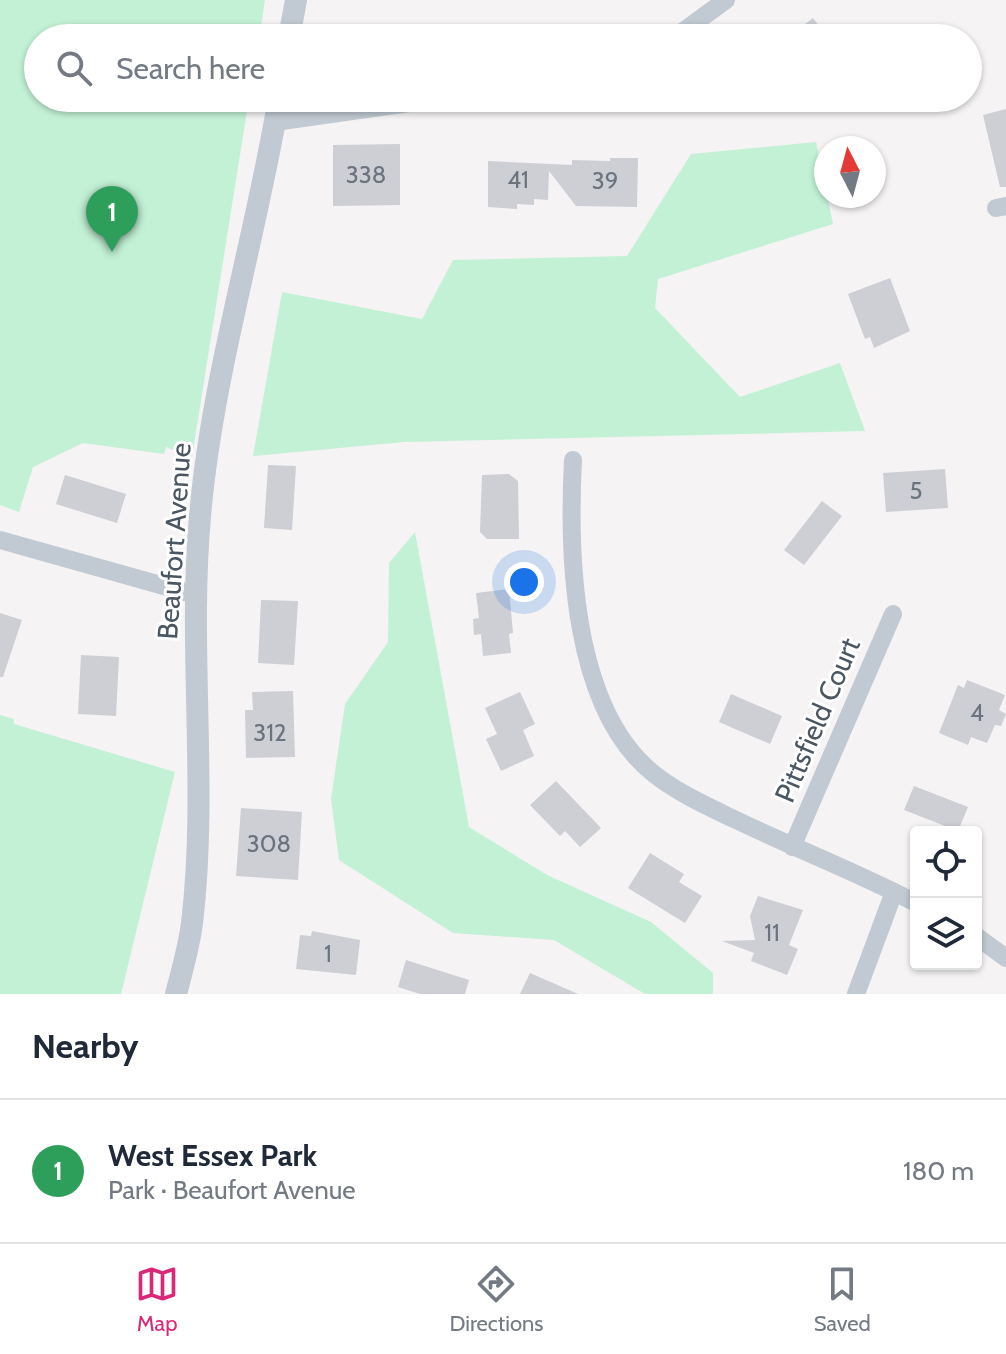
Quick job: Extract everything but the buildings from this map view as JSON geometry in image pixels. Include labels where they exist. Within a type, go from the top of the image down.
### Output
[{"type":"street","points":[[292,24],[296,0]]},
{"type":"street","points":[[693,24],[726,0]]},
{"type":"street","name":"Beaufort Avenue","points":[[176,994],[192,925],[196,863],[196,595],[200,515],[211,438],[277,112]]},
{"type":"street","points":[[275,122],[345,112]]},
{"type":"street","points":[[573,460],[570,517],[580,622],[595,682],[629,746],[653,773],[689,797],[910,900]]},
{"type":"street","points":[[0,540],[196,595]]},
{"type":"street","name":"Pittsfield Court","points":[[792,847],[893,614]]},
{"type":"street","points":[[856,994],[894,892]]},
{"type":"street","points":[[982,940],[1006,958]]},
{"type":"green space","points":[[0,0],[265,0],[261,24],[24,24],[24,112],[247,112],[192,457],[166,447],[164,454],[83,443],[33,467],[19,512],[0,505]]},
{"type":"green space","points":[[814,142],[814,208],[830,208],[833,224],[658,279],[655,308],[740,397],[840,363],[865,431],[404,442],[253,456],[282,292],[422,319],[453,260],[627,256],[691,154]]},
{"type":"green space","points":[[415,532],[469,827],[547,875],[651,922],[713,973],[713,994],[645,994],[554,940],[453,933],[339,860],[331,799],[345,704],[388,642],[389,563]]},
{"type":"green space","points":[[0,715],[14,719],[14,724],[175,772],[121,994],[0,994]]},
{"type":"place","name":"West Essex Park","points":[[112,252]]}]
